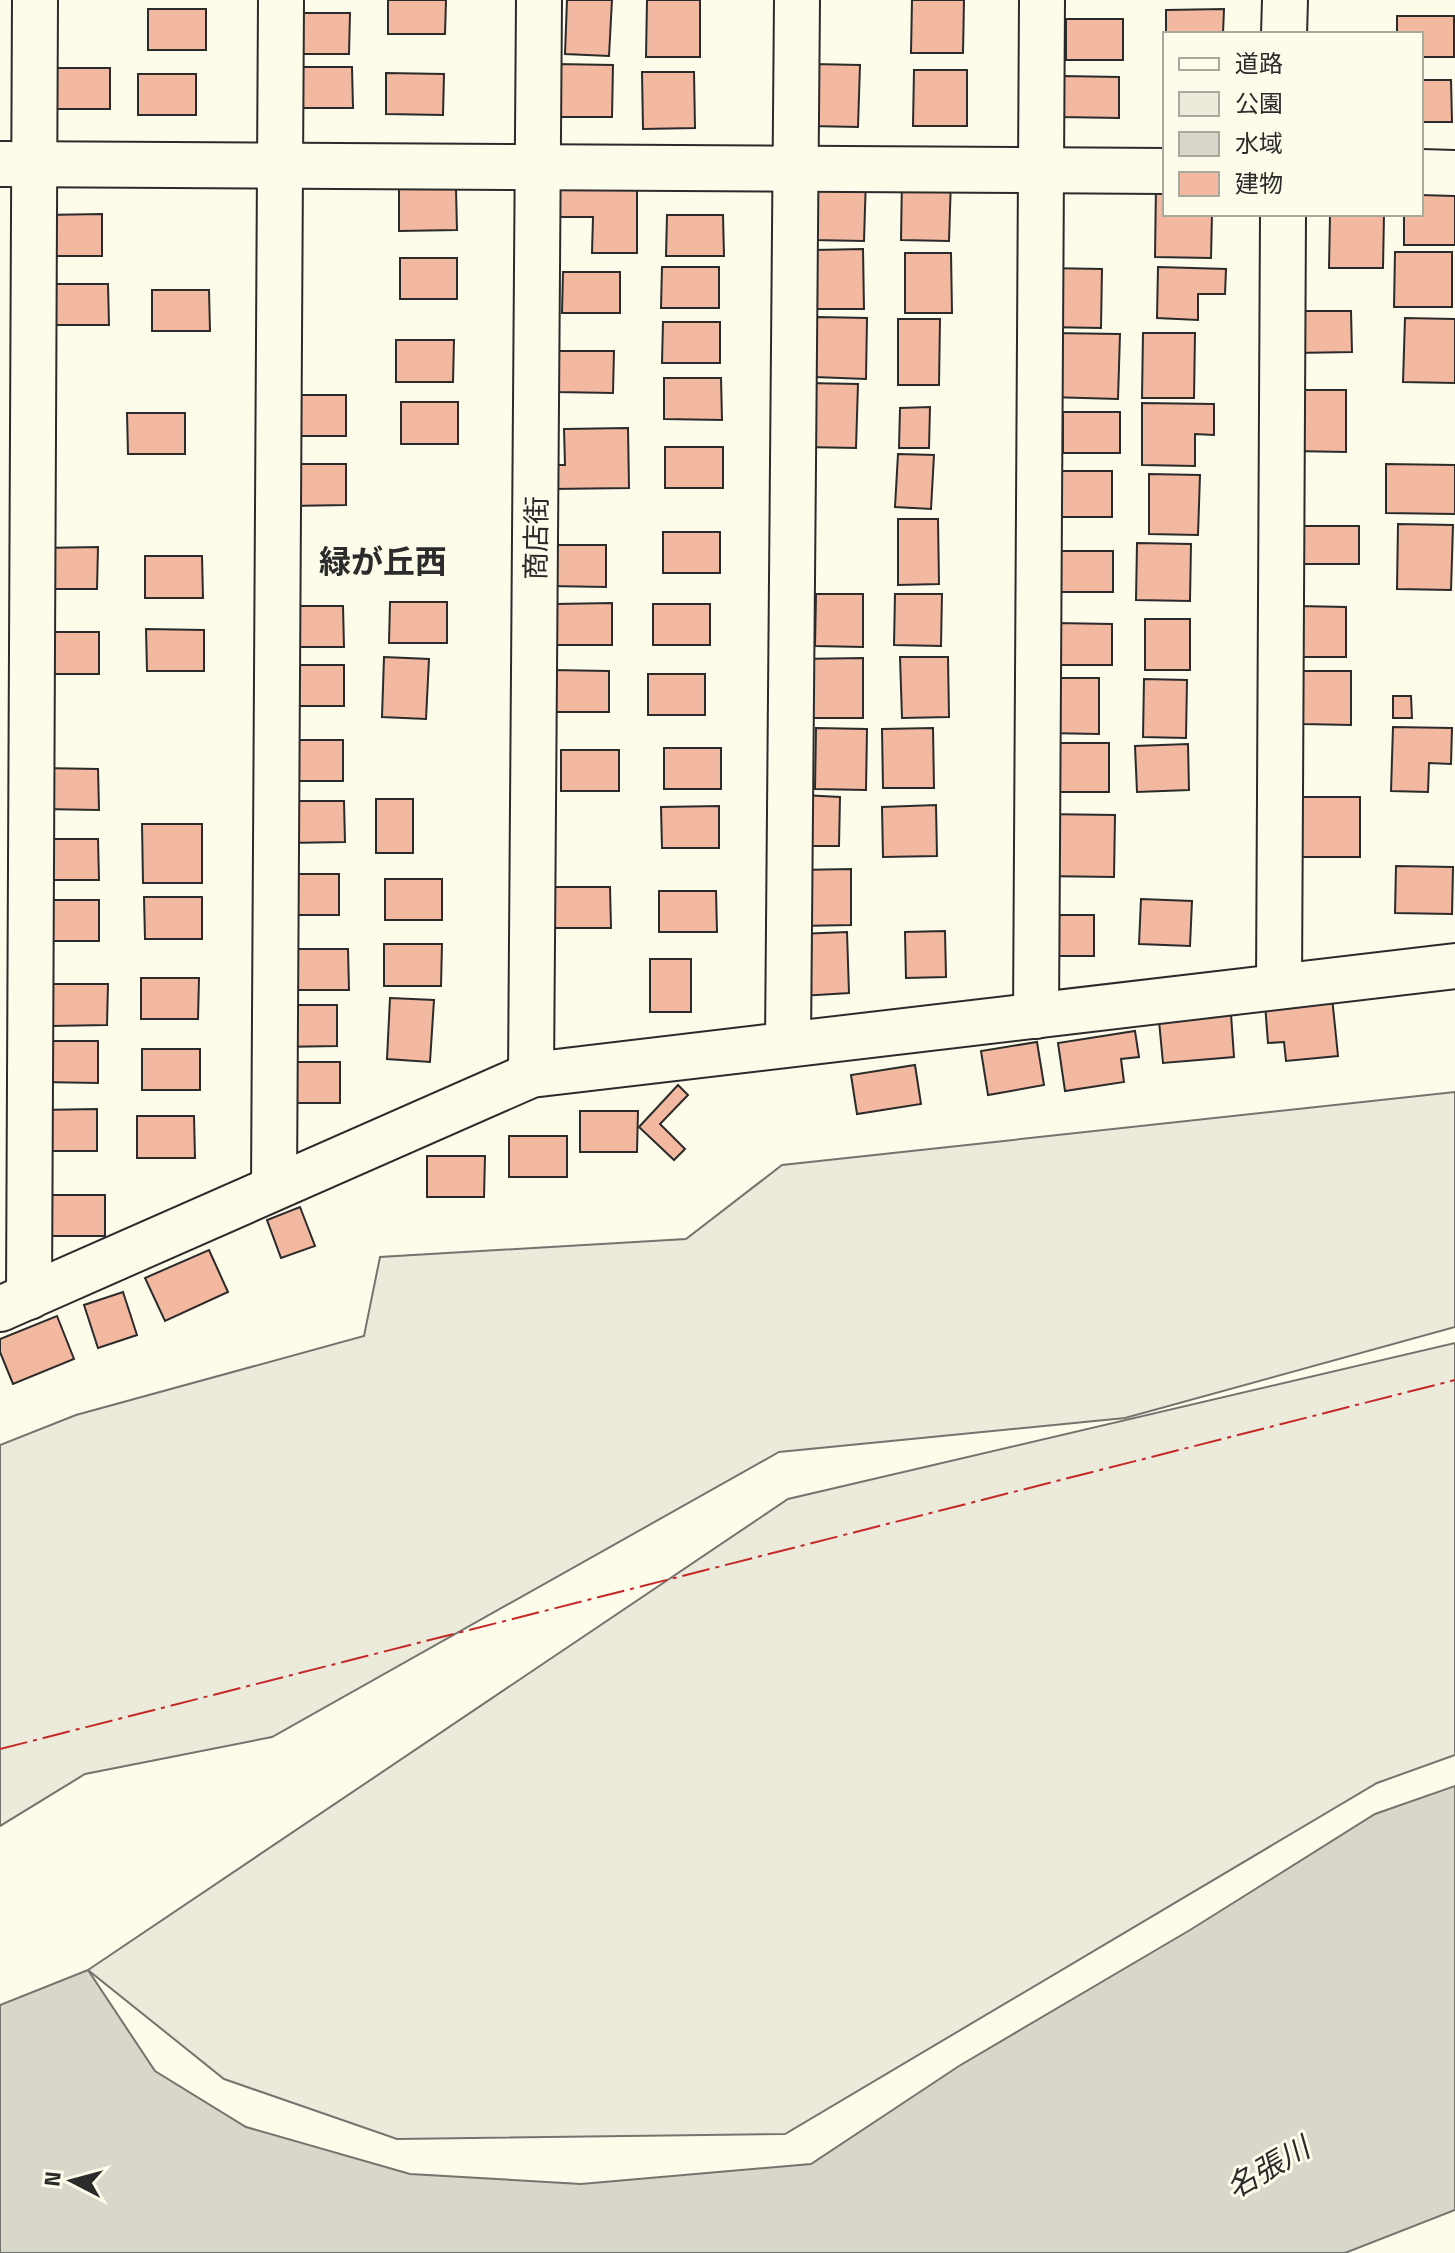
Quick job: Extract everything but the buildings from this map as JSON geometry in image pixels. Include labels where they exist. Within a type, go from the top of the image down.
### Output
[{"type":"street","points":[[35,0],[17,164],[15,1303],[531,1075],[1455,966]]},
{"type":"street","points":[[274,1186],[281,0]]},
{"type":"street","name":"商店街","points":[[531,1075],[539,0]]},
{"type":"street","points":[[788,1043],[797,0]]},
{"type":"street","points":[[1036,1016],[1042,0]]},
{"type":"street","points":[[1284,32],[1285,0]]},
{"type":"street","points":[[17,164],[1163,171]]},
{"type":"street","points":[[1423,172],[1455,173]]},
{"type":"street","points":[[1279,986],[1283,216]]},
{"type":"green space","points":[[1455,1092],[1455,1327],[1125,1418],[779,1452],[272,1737],[85,1774],[0,1826],[0,1445],[76,1415],[364,1336],[380,1257],[686,1239],[782,1165]]},
{"type":"green space","points":[[1455,1343],[1455,1755],[1377,1783],[785,2134],[397,2139],[224,2079],[88,1970],[788,1499]]},
{"type":"water","name":"名張川","points":[[1455,1786],[1455,2210],[1345,2253],[0,2253],[0,2005],[88,1970],[155,2071],[246,2127],[410,2174],[581,2184],[811,2164],[959,2066],[1190,1930],[1375,1814]]},
{"type":"power","points":[[0,1749],[1455,1380]]},
{"type":"district","name":"緑が丘西","points":[[383,562]]}]
